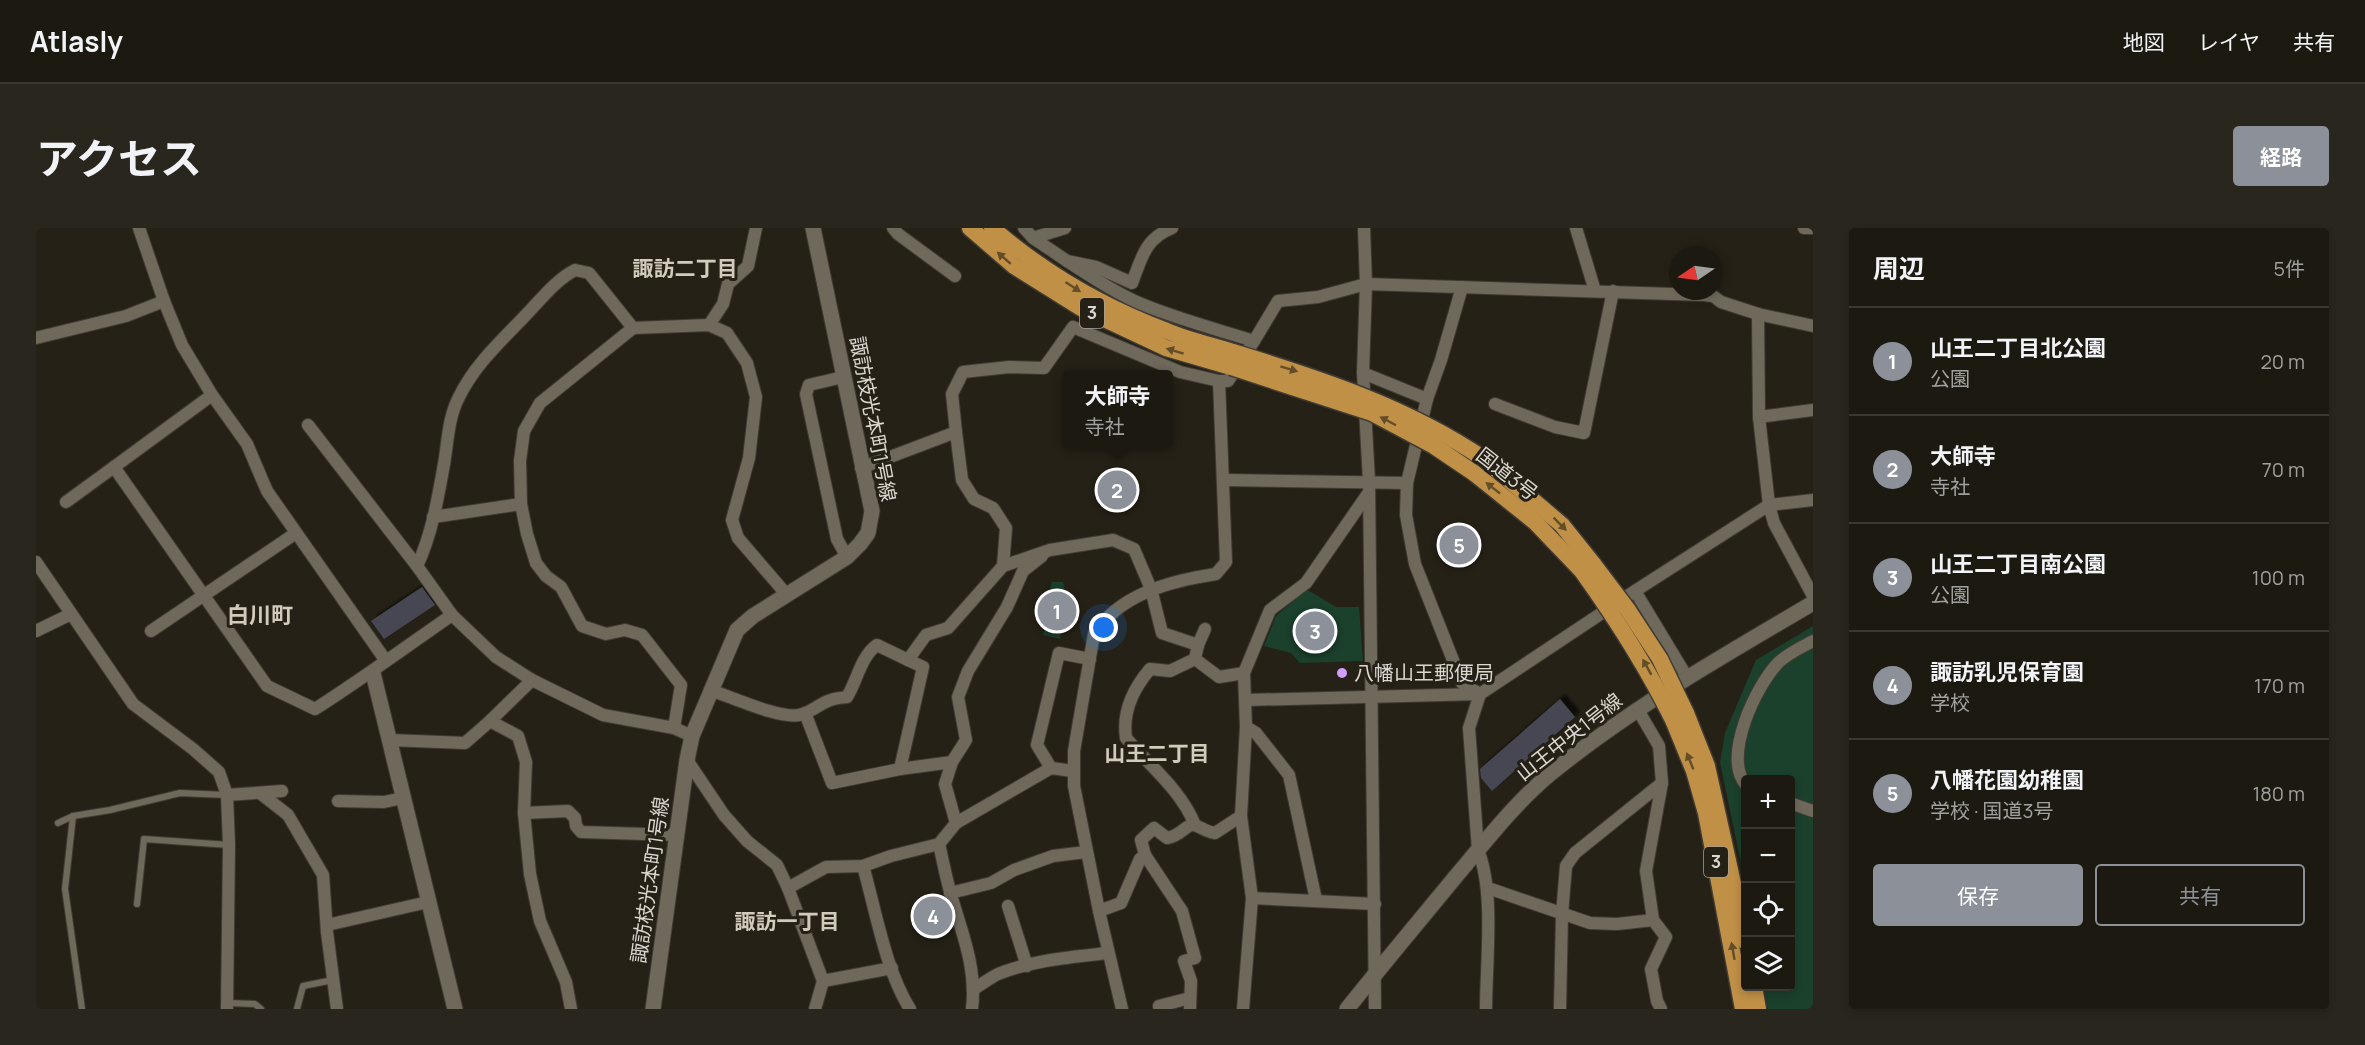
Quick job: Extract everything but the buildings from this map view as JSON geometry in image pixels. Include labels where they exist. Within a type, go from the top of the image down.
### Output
[{"type":"highway","name":"国道3号","points":[[970,228],[1014,266],[1081,308],[1166,348],[1315,377],[1382,402],[1459,442],[1484,459],[1562,525],[1588,568]]},
{"type":"highway","name":"国道3号","points":[[992,228],[1020,252],[1088,296],[1232,360],[1372,413],[1434,446],[1474,473],[1588,568],[1628,610],[1660,659],[1680,716],[1706,813],[1743,1009]]},
{"type":"highway","name":"国道3号","points":[[1680,716],[1710,776],[1745,937]]},
{"type":"highway","points":[[1755,991],[1758,1009]]},
{"type":"street","points":[[139,228],[182,345],[212,395],[247,444],[267,490],[386,661]]},
{"type":"street","points":[[709,325],[723,304],[728,284],[748,266],[756,228]]},
{"type":"street","name":"諏訪枝光本町1号線","points":[[653,1009],[692,736],[737,630],[753,616],[847,557],[868,533],[872,511],[861,468],[813,228]]},
{"type":"street","points":[[893,228],[897,234],[955,276]]},
{"type":"street","points":[[1029,233],[1065,228]]},
{"type":"street","points":[[1067,261],[1096,267],[1132,283],[1145,249],[1155,235],[1172,228]]},
{"type":"street","points":[[1364,228],[1366,284],[1363,373],[1369,482],[1367,495],[1372,697],[1375,1009]]},
{"type":"street","points":[[1576,228],[1595,291]]},
{"type":"street","points":[[1804,228],[1813,228]]},
{"type":"street","points":[[1029,233],[1101,284],[1138,303],[1254,341]]},
{"type":"street","points":[[417,566],[428,542],[444,464],[448,427],[458,398],[477,365],[559,278],[575,270],[589,273],[633,328]]},
{"type":"street","points":[[1003,566],[1006,528],[993,508],[974,499],[962,480],[952,394],[963,372],[1009,367],[1044,368],[1073,327],[1180,372],[1228,381],[1278,301],[1318,297],[1366,284],[1704,295],[1758,314],[1813,326]]},
{"type":"street","points":[[1462,287],[1439,380],[1427,399],[1407,483],[1406,515],[1415,564],[1462,683],[1480,694]]},
{"type":"street","points":[[1495,404],[1556,427],[1584,433],[1613,291]]},
{"type":"street","points":[[36,339],[126,316],[164,301]]},
{"type":"street","points":[[1758,314],[1759,417],[1769,505],[1774,523],[1813,596]]},
{"type":"street","points":[[674,728],[681,685],[644,633],[625,630],[606,634],[582,626],[561,587],[546,576],[536,563],[521,504],[520,461],[524,431],[540,403],[633,328],[709,325],[727,333],[747,363],[756,397],[749,458],[732,520],[738,538],[787,595]]},
{"type":"street","points":[[1363,373],[1427,399]]},
{"type":"street","points":[[843,377],[809,385],[806,394],[837,539],[847,557]]},
{"type":"street","points":[[1122,1009],[1086,852],[1074,786],[1073,771],[1090,659],[1094,634],[1112,612],[1151,589],[1184,579],[1216,574],[1226,562],[1219,381]]},
{"type":"street","points":[[66,502],[212,395]]},
{"type":"street","points":[[1759,417],[1813,410]]},
{"type":"street","points":[[308,425],[452,615],[496,657],[532,680],[603,715],[674,728],[692,736]]},
{"type":"street","points":[[861,468],[956,432]]},
{"type":"street","points":[[114,467],[267,687],[315,709],[373,672],[452,615]]},
{"type":"street","points":[[1224,480],[1407,483]]},
{"type":"street","points":[[1243,1009],[1252,898],[1241,816],[1246,727],[1244,673],[1270,610],[1306,583],[1367,495]]},
{"type":"street","points":[[1246,700],[1480,694],[1769,505],[1813,500]]},
{"type":"street","points":[[433,517],[521,504]]},
{"type":"street","points":[[151,631],[296,533]]},
{"type":"street","points":[[908,660],[926,635],[948,628],[1003,566],[1050,550],[1113,540],[1134,549],[1151,589],[1162,633],[1198,645]]},
{"type":"street","points":[[956,822],[945,784],[952,762],[966,740],[958,697],[968,671],[1006,607],[1023,571],[1050,550]]},
{"type":"street","points":[[36,562],[133,704],[193,749],[219,772],[227,795],[229,844],[227,1006]]},
{"type":"street","points":[[1635,591],[1687,677]]},
{"type":"street","name":"山王中央1号線","points":[[1347,1009],[1478,850],[1548,775],[1687,677],[1813,603]]},
{"type":"street","points":[[36,631],[71,614]]},
{"type":"street","points":[[1205,629],[1195,658],[1170,671],[1150,669],[1135,686],[1124,726],[1126,738],[1189,810],[1195,825],[1206,832],[1215,833],[1241,816]]},
{"type":"street","points":[[1741,779],[1737,763],[1742,731],[1759,690],[1779,663],[1813,641]]},
{"type":"street","points":[[711,690],[788,716],[805,713],[830,700],[847,697],[855,684],[868,651],[877,645],[923,667],[900,769]]},
{"type":"street","points":[[1052,768],[1036,745],[1059,653],[1090,659]]},
{"type":"street","points":[[1195,658],[1219,677],[1244,673]]},
{"type":"street","points":[[373,672],[455,1009]]},
{"type":"street","points":[[389,740],[465,743],[532,680]]},
{"type":"street","points":[[1480,694],[1469,728],[1478,850],[1484,865],[1488,888],[1486,1009]]},
{"type":"street","points":[[1638,710],[1659,746],[1662,783],[1646,871],[1653,920],[1666,937],[1651,969],[1657,1001],[1661,1009]]},
{"type":"street","points":[[805,713],[832,783],[900,769],[952,762]]},
{"type":"street","points":[[490,721],[518,736],[526,762],[524,813],[530,874],[540,921],[566,982],[572,1009]]},
{"type":"street","points":[[1246,727],[1256,733],[1289,775],[1316,900]]},
{"type":"street","points":[[687,760],[724,815],[747,842],[777,865],[823,981],[815,1009]]},
{"type":"street","points":[[788,888],[826,867],[863,866],[891,856],[939,844],[956,822],[1052,768],[1073,771]]},
{"type":"street","points":[[1560,1009],[1562,914],[1566,866],[1575,853],[1662,783]]},
{"type":"street","points":[[227,795],[282,791]]},
{"type":"street","points":[[260,793],[288,815],[323,875],[337,1009]]},
{"type":"street","points":[[338,801],[384,802],[403,798]]},
{"type":"street","points":[[1795,804],[1813,811]]},
{"type":"street","points":[[524,813],[568,812],[575,818],[576,826],[581,832],[677,835]]},
{"type":"street","points":[[1160,1009],[1159,1006],[1190,1004],[1191,981],[1184,961],[1195,958],[1182,911],[1145,855],[1141,840],[1154,828],[1167,838],[1176,837],[1188,826],[1195,825]]},
{"type":"street","points":[[939,844],[950,893],[969,954],[974,989],[972,1009]]},
{"type":"street","points":[[950,893],[991,883],[1014,870],[1053,856],[1086,852]]},
{"type":"street","points":[[1099,910],[1121,903],[1140,860],[1145,855]]},
{"type":"street","points":[[863,866],[892,968],[910,1009]]},
{"type":"street","points":[[1488,888],[1590,923],[1617,924],[1653,920]]},
{"type":"street","points":[[1252,898],[1375,904]]},
{"type":"street","points":[[327,925],[428,902]]},
{"type":"street","points":[[1008,906],[1027,966]]},
{"type":"street","points":[[974,989],[997,975],[1027,966],[1062,958],[1108,953]]},
{"type":"street","points":[[823,981],[892,968]]},
{"type":"lane","points":[[58,823],[73,816],[110,810],[180,793],[227,795]]},
{"type":"lane","points":[[73,816],[66,889],[82,1009]]},
{"type":"lane","points":[[137,904],[144,839],[229,844]]},
{"type":"lane","points":[[297,1009],[303,986],[333,980]]},
{"type":"lane","points":[[227,1006],[255,1004],[261,1009]]},
{"type":"green space","points":[[1052,582],[1063,582],[1067,598],[1060,639],[1043,635],[1050,608],[1048,598]]},
{"type":"green space","points":[[1306,589],[1336,607],[1359,607],[1363,661],[1300,663],[1291,653],[1264,646],[1276,616]]},
{"type":"green space","points":[[1813,626],[1813,1009],[1768,1009],[1765,991],[1795,991],[1795,775],[1741,775],[1741,863],[1720,762],[1725,733],[1756,660]]},
{"type":"place","name":"大師寺","points":[[1117,490]]},
{"type":"place","name":"八幡花園幼稚園","points":[[1459,545]]},
{"type":"place","name":"山王二丁目北公園","points":[[1057,611]]},
{"type":"place","name":"山王二丁目南公園","points":[[1315,631]]},
{"type":"place","name":"八幡山王郵便局","points":[[1342,673]]},
{"type":"place","name":"諏訪乳児保育園","points":[[933,916]]},
{"type":"district","name":"諏訪二丁目","points":[[685,269]]},
{"type":"district","name":"白川町","points":[[260,615]]},
{"type":"district","name":"山王二丁目","points":[[1157,754]]},
{"type":"district","name":"諏訪一丁目","points":[[787,922]]}]
